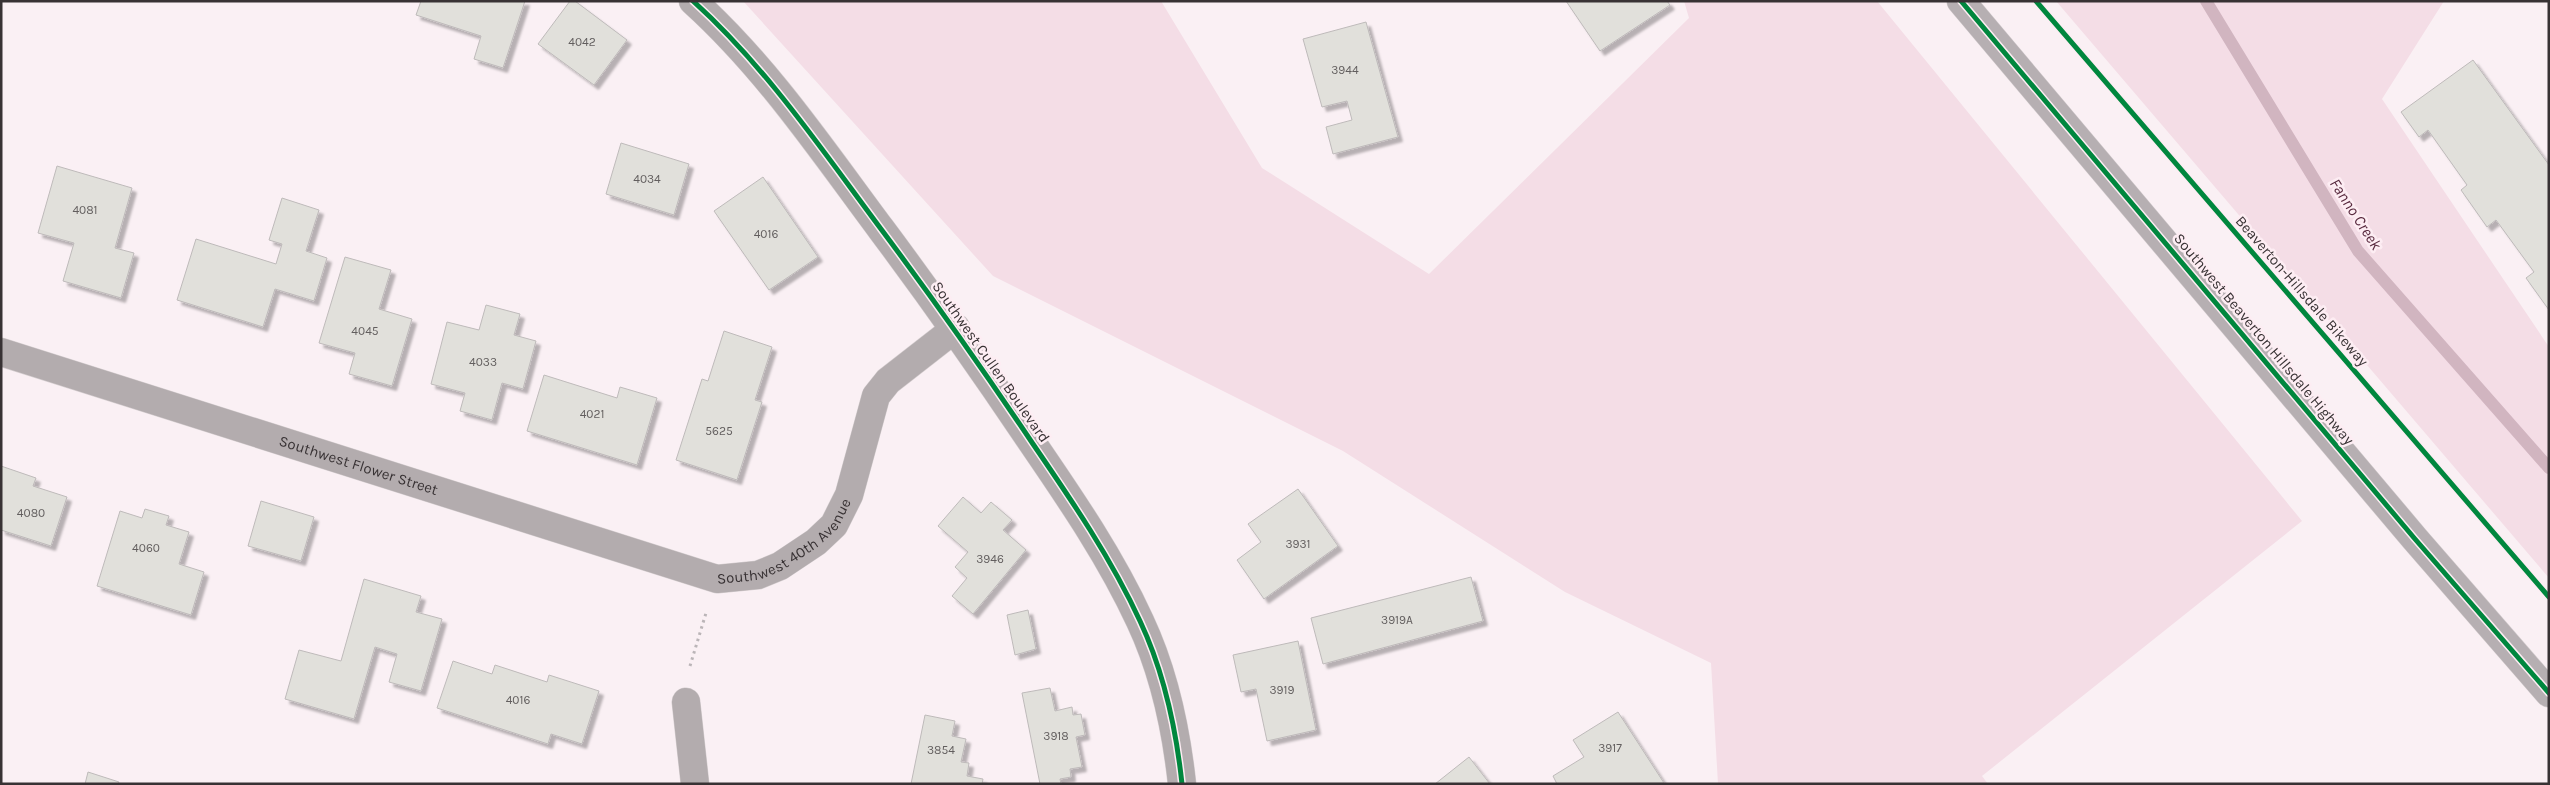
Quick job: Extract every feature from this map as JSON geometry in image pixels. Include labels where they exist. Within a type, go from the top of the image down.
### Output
[{"type":"main road","name":"Southwest Beaverton Hillsdale Highway","points":[[1961,1],[2415,539],[2549,693]]},
{"type":"street","name":"Southwest Cullen Boulevard","points":[[694,1],[771,82],[956,328],[1070,498],[1123,586],[1141,623],[1168,701],[1178,746],[1182,784]]},
{"type":"street","name":"Southwest 40th Avenue","points":[[717,579],[758,575],[780,566],[816,542],[834,524],[849,495],[876,396],[888,381],[956,328]]},
{"type":"street","name":"Southwest Flower Street","points":[[1,352],[717,579]]},
{"type":"street","points":[[686,702],[695,784]]},
{"type":"shaded area","points":[[743,1],[1161,1],[1262,168],[1429,274],[1689,18],[1684,1],[1877,1],[2302,521],[1982,776],[1988,784],[1718,784],[1711,663],[1565,592],[1343,451],[993,276]]},
{"type":"shaded area","points":[[2056,1],[2444,1],[2382,99],[2549,347],[2549,578]]},
{"type":"building","points":[[421,1],[525,1],[503,68],[474,59],[481,36],[416,15]]},
{"type":"building","points":[[570,1],[575,1],[627,40],[594,85],[538,44]]},
{"type":"building","points":[[1566,1],[1667,1],[1670,5],[1600,51]]},
{"type":"building","points":[[1366,22],[1398,137],[1333,154],[1326,127],[1352,120],[1347,101],[1322,107],[1303,39]]},
{"type":"building","points":[[2473,60],[2549,165],[2549,310],[2526,278],[2534,272],[2496,220],[2487,227],[2461,190],[2467,185],[2428,130],[2419,137],[2401,112]]},
{"type":"building","points":[[621,143],[689,164],[674,215],[606,194]]},
{"type":"building","points":[[57,166],[132,188],[115,248],[134,253],[121,298],[63,281],[74,243],[38,233]]},
{"type":"building","points":[[763,177],[818,257],[769,290],[714,211]]},
{"type":"building","points":[[282,198],[319,210],[306,251],[327,258],[314,301],[275,289],[263,327],[177,300],[196,239],[276,264],[282,244],[269,240]]},
{"type":"building","points":[[345,257],[391,270],[379,309],[412,319],[392,386],[349,374],[355,353],[319,343]]},
{"type":"building","points":[[486,305],[520,314],[514,335],[536,341],[523,389],[502,383],[492,420],[460,411],[465,393],[431,384],[447,322],[479,330]]},
{"type":"building","points":[[724,331],[772,347],[755,400],[762,402],[737,480],[676,460],[702,379],[708,381]]},
{"type":"building","points":[[544,375],[617,398],[620,387],[657,398],[637,465],[527,431]]},
{"type":"building","points":[[1,466],[36,478],[33,486],[67,497],[51,546],[1,530]]},
{"type":"building","points":[[1298,489],[1338,546],[1264,599],[1237,560],[1261,542],[1248,524]]},
{"type":"building","points":[[963,497],[981,513],[991,502],[1012,520],[1003,530],[1026,550],[973,614],[952,596],[967,578],[955,567],[968,552],[938,526]]},
{"type":"building","points":[[261,501],[314,517],[301,561],[248,546]]},
{"type":"building","points":[[145,509],[169,516],[166,525],[189,532],[179,564],[204,572],[191,615],[97,586],[120,511],[142,518]]},
{"type":"building","points":[[1471,577],[1483,621],[1323,664],[1311,618]]},
{"type":"building","points":[[364,579],[421,596],[416,612],[442,619],[421,691],[389,682],[397,654],[375,647],[354,719],[285,699],[299,650],[341,661]]},
{"type":"building","points":[[1028,610],[1036,649],[1015,655],[1007,615]]},
{"type":"building","points":[[1298,641],[1316,730],[1267,741],[1256,689],[1241,692],[1233,655]]},
{"type":"building","points":[[453,661],[492,674],[495,665],[547,682],[549,675],[599,691],[582,744],[551,734],[548,744],[437,708]]},
{"type":"building","points":[[1050,688],[1055,711],[1072,707],[1073,715],[1081,714],[1085,735],[1076,737],[1082,767],[1070,769],[1071,777],[1060,779],[1061,784],[1040,784],[1022,693]]},
{"type":"building","points":[[1618,712],[1664,783],[1557,784],[1553,776],[1584,757],[1573,740]]},
{"type":"building","points":[[925,715],[955,721],[952,736],[966,739],[961,762],[969,763],[967,776],[983,779],[982,784],[911,784]]},
{"type":"building","points":[[1469,757],[1490,784],[1435,784]]},
{"type":"building","points":[[88,772],[119,782],[118,784],[85,784]]},
{"type":"waterway","name":"Fanno Creek","points":[[2206,1],[2358,251],[2549,468]]},
{"type":"cycle path","points":[[693,1],[745,54],[793,110],[959,336],[1048,465],[1090,530],[1129,598],[1156,660],[1168,701],[1182,784]]},
{"type":"cycle path","points":[[1961,1],[2415,539],[2549,693]]},
{"type":"cycle path","name":"Beaverton-Hillsdale Bikeway","points":[[2036,1],[2549,597]]}]
